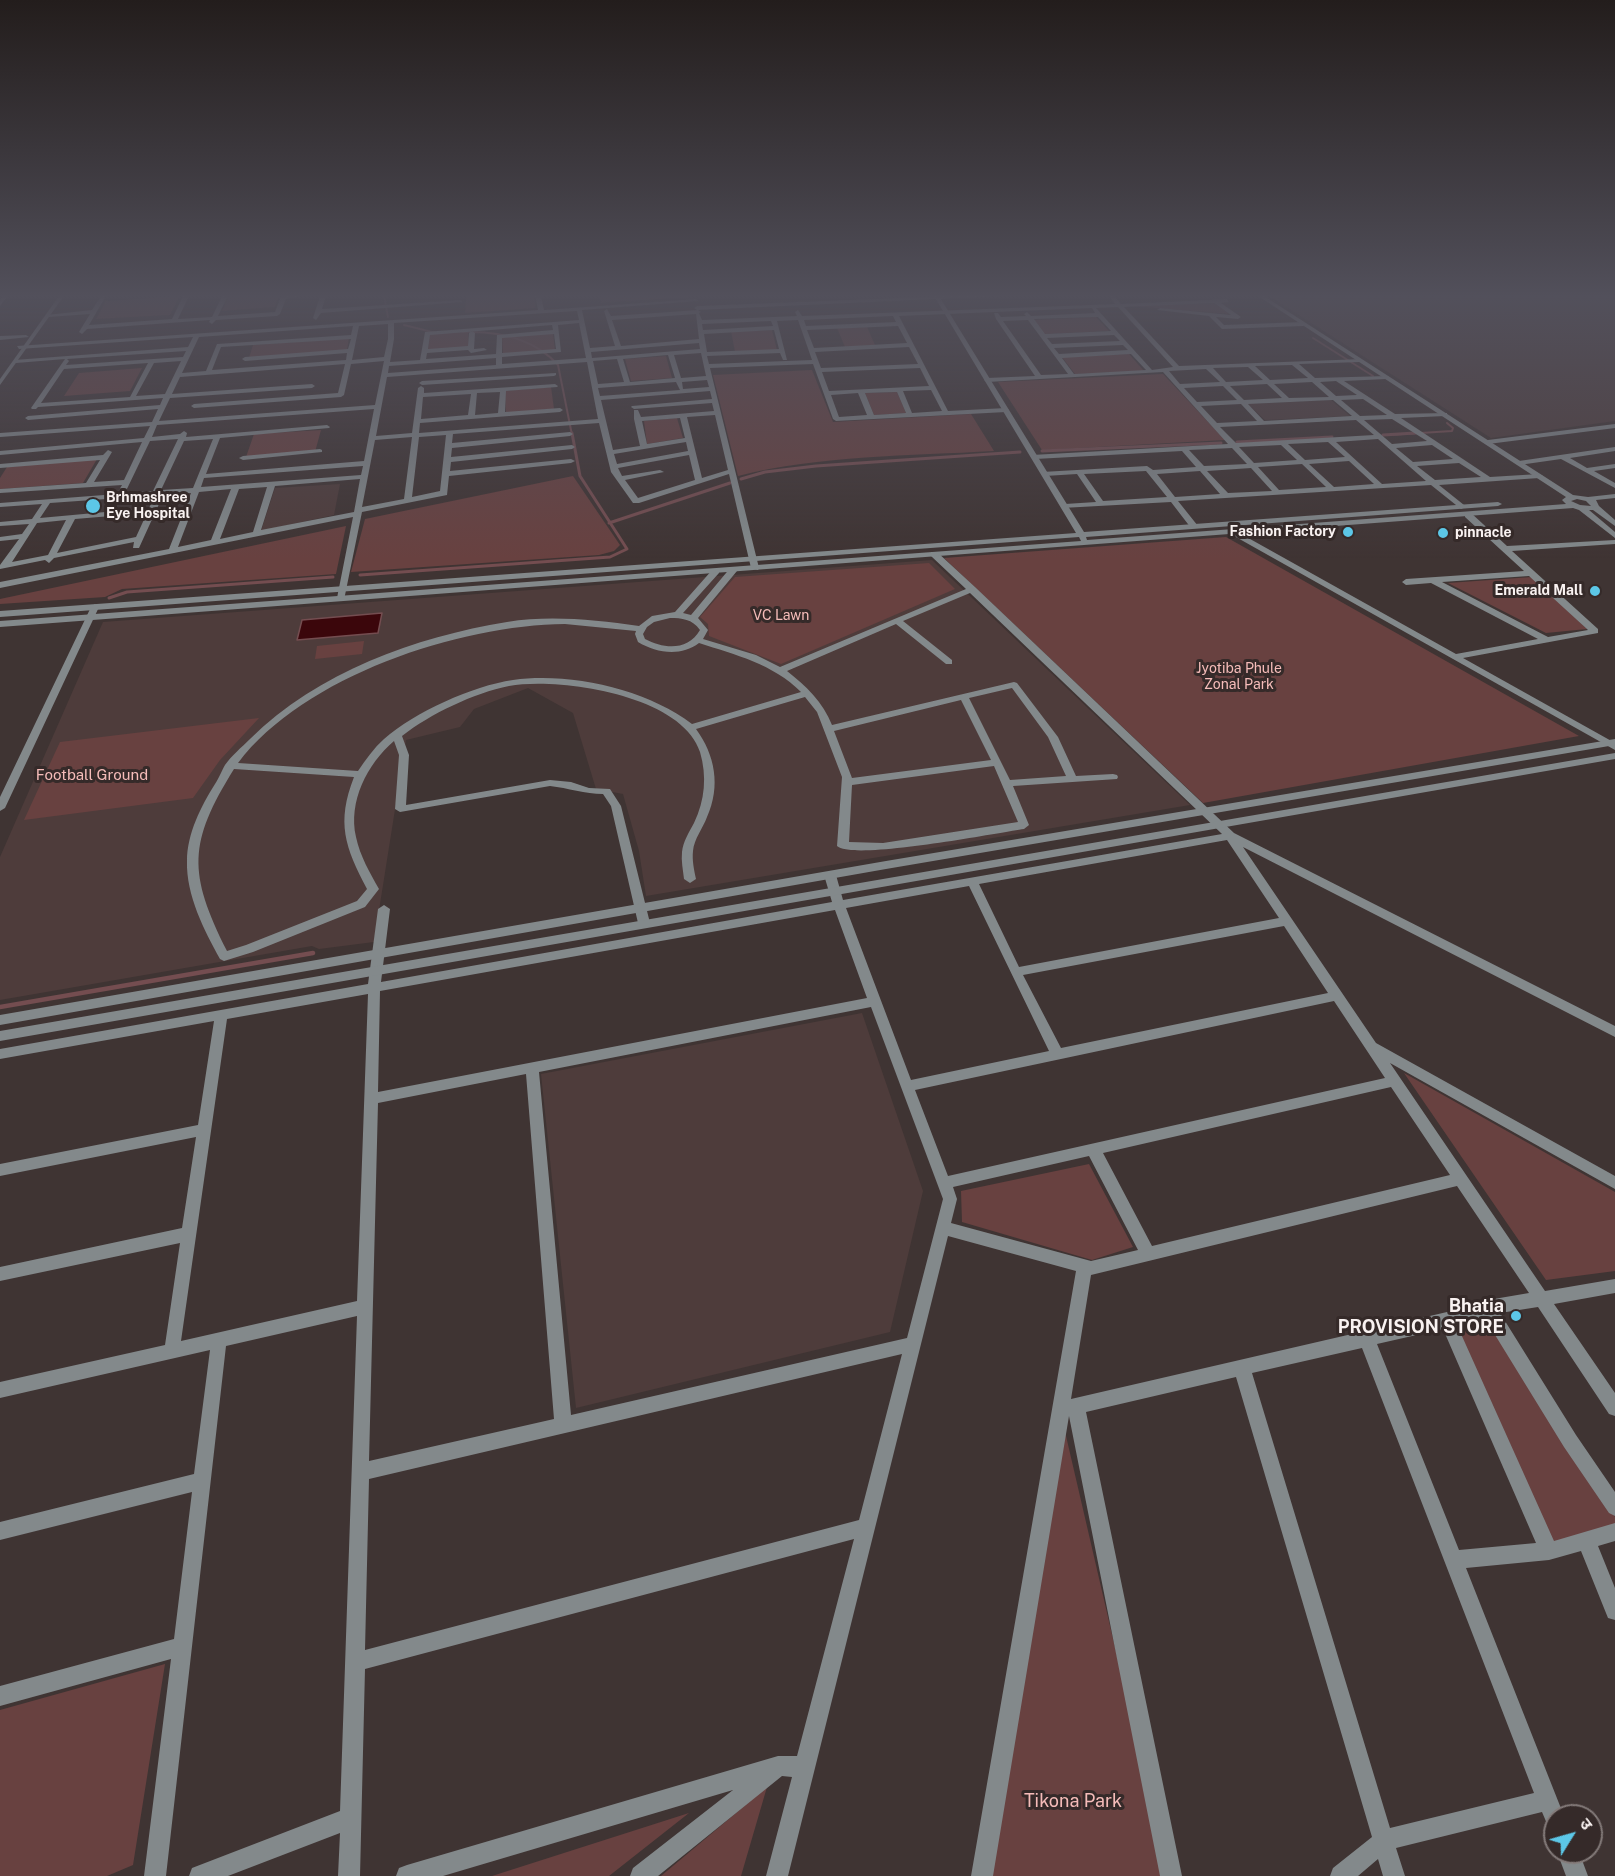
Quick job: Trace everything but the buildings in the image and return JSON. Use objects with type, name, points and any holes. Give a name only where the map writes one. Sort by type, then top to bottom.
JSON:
[{"type":"street","points":[[17,434],[50,384]]},
{"type":"street","points":[[132,398],[140,384]]},
{"type":"street","points":[[120,496],[173,384]]},
{"type":"street","points":[[194,406],[341,395],[344,384]]},
{"type":"street","points":[[341,598],[382,384]]},
{"type":"street","points":[[408,500],[422,384]]},
{"type":"street","points":[[634,384],[595,386],[614,467],[636,501],[731,471]]},
{"type":"street","points":[[679,384],[682,392]]},
{"type":"street","points":[[711,384],[755,568]]},
{"type":"street","points":[[824,384],[836,419],[1006,410]]},
{"type":"street","points":[[931,384],[946,413]]},
{"type":"street","points":[[989,384],[1087,543]]},
{"type":"street","points":[[1177,384],[1278,493]]},
{"type":"street","points":[[1225,384],[1263,423]]},
{"type":"street","points":[[1179,386],[1235,384]]},
{"type":"street","points":[[1270,384],[1287,400]]},
{"type":"street","points":[[1318,384],[1461,507]]},
{"type":"street","points":[[1344,384],[1488,479]]},
{"type":"street","points":[[1396,384],[1539,476],[1615,537]]},
{"type":"street","points":[[36,405],[312,386],[305,413]]},
{"type":"street","points":[[420,395],[555,386],[557,394]]},
{"type":"street","points":[[827,393],[933,388]]},
{"type":"street","points":[[597,398],[712,389]]},
{"type":"street","points":[[501,415],[503,390]]},
{"type":"street","points":[[899,390],[910,415]]},
{"type":"street","points":[[471,417],[474,392]]},
{"type":"street","points":[[861,392],[871,417]]},
{"type":"street","points":[[131,559],[200,393]]},
{"type":"street","points":[[632,396],[644,447]]},
{"type":"street","points":[[1196,404],[1365,397]]},
{"type":"street","points":[[634,407],[715,401]]},
{"type":"street","points":[[418,421],[501,415],[559,406],[563,423]]},
{"type":"street","points":[[27,418],[162,407]]},
{"type":"street","points":[[0,435],[378,407]]},
{"type":"street","points":[[316,467],[331,411]]},
{"type":"street","points":[[637,419],[717,413]]},
{"type":"street","points":[[1215,425],[1445,414]]},
{"type":"street","points":[[682,415],[699,481]]},
{"type":"street","points":[[373,438],[602,420]]},
{"type":"street","points":[[1309,421],[1317,428]]},
{"type":"street","points":[[1488,442],[1615,426]]},
{"type":"street","points":[[0,585],[214,543],[444,493],[450,432]]},
{"type":"street","points":[[448,446],[570,434]]},
{"type":"street","points":[[105,457],[0,464],[2,452],[182,437],[217,436],[247,446],[323,439]]},
{"type":"street","points":[[172,551],[217,436]]},
{"type":"street","points":[[1035,458],[1380,437]]},
{"type":"street","points":[[247,446],[323,439]]},
{"type":"street","points":[[610,453],[689,439]]},
{"type":"street","points":[[1330,441],[1380,486]]},
{"type":"street","points":[[90,484],[113,443]]},
{"type":"street","points":[[1390,446],[1432,443]]},
{"type":"street","points":[[1284,444],[1332,489]]},
{"type":"street","points":[[237,473],[247,446]]},
{"type":"street","points":[[447,460],[572,447]]},
{"type":"street","points":[[1185,450],[1226,496]]},
{"type":"street","points":[[1519,463],[1611,450],[1615,455]]},
{"type":"street","points":[[614,467],[692,452]]},
{"type":"street","points":[[1135,452],[1194,526]]},
{"type":"street","points":[[1563,457],[1615,486]]},
{"type":"street","points":[[658,458],[665,491]]},
{"type":"street","points":[[1045,474],[1202,469],[1351,459]]},
{"type":"street","points":[[445,474],[571,461]]},
{"type":"street","points":[[1411,464],[1460,461]]},
{"type":"street","points":[[202,476],[368,463]]},
{"type":"street","points":[[1586,470],[1615,465]]},
{"type":"street","points":[[620,479],[660,472]]},
{"type":"street","points":[[1079,472],[1101,504]]},
{"type":"street","points":[[1065,506],[1539,476]]},
{"type":"street","points":[[0,506],[364,477]]},
{"type":"street","points":[[0,491],[127,482]]},
{"type":"street","points":[[256,534],[272,484]]},
{"type":"street","points":[[214,543],[236,487]]},
{"type":"street","points":[[0,614],[754,557],[1615,496]]},
{"type":"street","points":[[1587,499],[1615,524]]},
{"type":"street","points":[[2,566],[47,502]]},
{"type":"street","points":[[0,624],[1615,504]]},
{"type":"street","points":[[0,524],[152,510]]},
{"type":"street","points":[[1454,657],[1595,631],[1468,515]]},
{"type":"street","points":[[45,576],[50,557],[72,517]]},
{"type":"street","points":[[1231,532],[1613,744]]},
{"type":"street","points":[[0,539],[24,536]]},
{"type":"street","points":[[2,566],[139,539]]},
{"type":"street","points":[[1505,549],[1615,542]]},
{"type":"street","points":[[946,543],[948,553]]},
{"type":"street","points":[[934,554],[1230,836],[1615,1408]]},
{"type":"street","points":[[693,618],[734,569]]},
{"type":"street","points":[[676,615],[716,571]]},
{"type":"street","points":[[1406,582],[1531,573]]},
{"type":"street","points":[[1432,580],[1547,640]]},
{"type":"street","points":[[780,670],[972,590]]},
{"type":"street","points":[[0,808],[95,607]]},
{"type":"street","points":[[676,615],[693,618],[701,624],[704,630],[698,640],[686,647],[658,649],[641,640],[640,629],[648,621],[658,617],[676,615]]},
{"type":"street","points":[[640,629],[555,621],[517,624],[466,632],[418,646],[346,675],[298,703],[258,735],[222,775],[198,827],[192,868],[201,908],[224,956],[249,950],[362,904],[373,889],[350,834],[350,801],[363,767],[396,734],[434,711],[480,692],[520,682],[552,682],[626,693],[669,710],[691,727],[702,744],[710,778],[706,808],[687,849],[690,879]]},
{"type":"street","points":[[897,621],[949,662]]},
{"type":"street","points":[[698,640],[753,657],[780,670],[807,693],[822,712],[847,777],[843,846],[883,847],[1024,825],[1007,783],[964,697]]},
{"type":"street","points":[[829,729],[1014,685],[1053,737],[1073,780]]},
{"type":"street","points":[[691,727],[807,693]]},
{"type":"street","points":[[396,734],[404,755],[400,809],[550,783],[571,785],[588,791],[606,791],[616,806],[644,923]]},
{"type":"street","points":[[0,1054],[374,988],[1204,811],[1613,744]]},
{"type":"street","points":[[0,1020],[644,923],[1615,756]]},
{"type":"street","points":[[846,782],[995,763]]},
{"type":"street","points":[[230,766],[360,774]]},
{"type":"street","points":[[1007,783],[1113,777]]},
{"type":"street","points":[[0,1036],[639,908],[834,890],[972,881],[1230,836],[1615,1032]]},
{"type":"street","points":[[972,881],[1057,1054]]},
{"type":"street","points":[[777,1876],[950,1198],[834,890]]},
{"type":"street","points":[[349,1876],[374,988],[384,909]]},
{"type":"street","points":[[1015,972],[1287,921]]},
{"type":"street","points":[[907,1086],[1336,996]]},
{"type":"street","points":[[371,1099],[875,1001]]},
{"type":"street","points":[[172,1349],[221,1015]]},
{"type":"street","points":[[1370,1045],[1615,1183]]},
{"type":"street","points":[[532,1068],[564,1424]]},
{"type":"street","points":[[944,1183],[1394,1081]]},
{"type":"street","points":[[0,1170],[203,1130]]},
{"type":"street","points":[[1093,1149],[1148,1254]]},
{"type":"street","points":[[942,1227],[1091,1268],[1460,1179]]},
{"type":"street","points":[[0,1274],[188,1234]]},
{"type":"street","points":[[982,1876],[1068,1409],[1085,1266]]},
{"type":"street","points":[[1068,1409],[1447,1320],[1488,1308],[1615,1286]]},
{"type":"street","points":[[0,1390],[172,1349],[365,1307]]},
{"type":"street","points":[[1488,1308],[1569,1440],[1615,1507]]},
{"type":"street","points":[[1447,1320],[1549,1551]]},
{"type":"street","points":[[155,1876],[219,1339]]},
{"type":"street","points":[[1367,1339],[1549,1804]]},
{"type":"street","points":[[360,1472],[912,1344]]},
{"type":"street","points":[[1242,1368],[1394,1876]]},
{"type":"street","points":[[1068,1409],[1171,1876]]},
{"type":"street","points":[[0,1531],[202,1481]]},
{"type":"street","points":[[355,1662],[866,1527]]},
{"type":"street","points":[[1454,1560],[1549,1551],[1615,1532]]},
{"type":"street","points":[[1586,1540],[1615,1611]]},
{"type":"street","points":[[0,1696],[182,1646]]},
{"type":"street","points":[[407,1876],[778,1767],[805,1767]]},
{"type":"street","points":[[641,1876],[778,1767]]},
{"type":"street","points":[[1341,1876],[1384,1840],[1543,1811]]},
{"type":"street","points":[[200,1876],[350,1818]]},
{"type":"shaded area","points":[[1406,384],[1615,384],[1615,421],[1491,438]]},
{"type":"shaded area","points":[[1331,400],[1350,416],[1265,420],[1248,404]]},
{"type":"shaded area","points":[[340,484],[334,515],[261,531],[275,488]]},
{"type":"shaded area","points":[[932,560],[1190,805],[646,896],[639,851],[623,794],[596,789],[573,713],[528,688],[474,709],[460,727],[406,740],[374,942],[319,949],[312,946],[0,1000],[0,857],[103,622]]},
{"type":"shaded area","points":[[382,613],[378,633],[297,640],[302,620]]},
{"type":"shaded area","points":[[862,1013],[923,1191],[890,1332],[576,1408],[541,1074]]},
{"type":"green space","points":[[72,384],[134,384],[130,391],[64,396]]},
{"type":"green space","points":[[715,384],[817,384],[833,422],[971,414],[994,451],[833,460],[738,476]]},
{"type":"green space","points":[[999,384],[1172,384],[1225,440],[1042,450]]},
{"type":"green space","points":[[551,387],[554,409],[506,413],[505,391]]},
{"type":"green space","points":[[897,392],[906,413],[874,415],[865,393]]},
{"type":"green space","points":[[677,418],[683,438],[647,444],[644,421]]},
{"type":"green space","points":[[321,430],[315,452],[246,457],[254,434]]},
{"type":"green space","points":[[97,459],[83,483],[0,489],[0,478],[7,467]]},
{"type":"green space","points":[[573,476],[620,545],[614,551],[599,555],[351,572],[365,519]]},
{"type":"green space","points":[[346,526],[336,574],[122,589],[105,597],[0,604],[0,599]]},
{"type":"green space","name":"Jyotiba Phule Zonal Park","points":[[1226,537],[1579,736],[1203,803],[944,558]]},
{"type":"green space","name":"VC Lawn","points":[[929,563],[955,589],[781,664],[709,636],[708,624],[700,617],[735,577]]},
{"type":"green space","points":[[1532,577],[1587,629],[1546,633],[1448,583]]},
{"type":"green space","points":[[364,641],[362,654],[315,659],[317,646]]},
{"type":"green space","name":"Football Ground","points":[[259,718],[220,760],[193,798],[24,820],[60,742]]},
{"type":"green space","points":[[1404,1073],[1615,1192],[1615,1271],[1546,1280]]},
{"type":"green space","points":[[1089,1164],[1133,1247],[1092,1260],[962,1222],[961,1191]]},
{"type":"green space","points":[[1487,1317],[1615,1517],[1615,1532],[1549,1551],[1447,1320]]},
{"type":"green space","name":"Tikona Park","points":[[1060,1410],[1168,1876],[986,1876]]},
{"type":"green space","points":[[165,1664],[133,1865],[107,1876],[0,1876],[0,1710]]},
{"type":"green space","points":[[767,1787],[741,1876],[661,1876]]},
{"type":"green space","points":[[689,1813],[609,1876],[492,1876]]},
{"type":"waterway","points":[[562,384],[572,435]]},
{"type":"waterway","points":[[1389,435],[1452,431],[1453,428],[1447,423]]},
{"type":"waterway","points":[[572,433],[580,476],[610,523]]},
{"type":"waterway","points":[[1383,435],[1415,433]]},
{"type":"waterway","points":[[1237,442],[1332,437]]},
{"type":"waterway","points":[[1042,451],[1221,443]]},
{"type":"waterway","points":[[741,479],[765,472],[816,466],[1020,452]]},
{"type":"waterway","points":[[610,523],[730,483]]},
{"type":"waterway","points":[[360,575],[610,557],[627,549],[610,523]]},
{"type":"waterway","points":[[109,598],[127,592],[333,577]]},
{"type":"waterway","points":[[0,1007],[313,953]]},
{"type":"place","name":"Brhmashree Eye Hospital","points":[[93,506]]},
{"type":"place","name":"Fashion Factory","points":[[1348,532]]},
{"type":"place","name":"pinnacle","points":[[1443,533]]},
{"type":"place","name":"Emerald Mall","points":[[1595,591]]},
{"type":"place","name":"Bhatia PROVISION STORE","points":[[1516,1316]]}]
